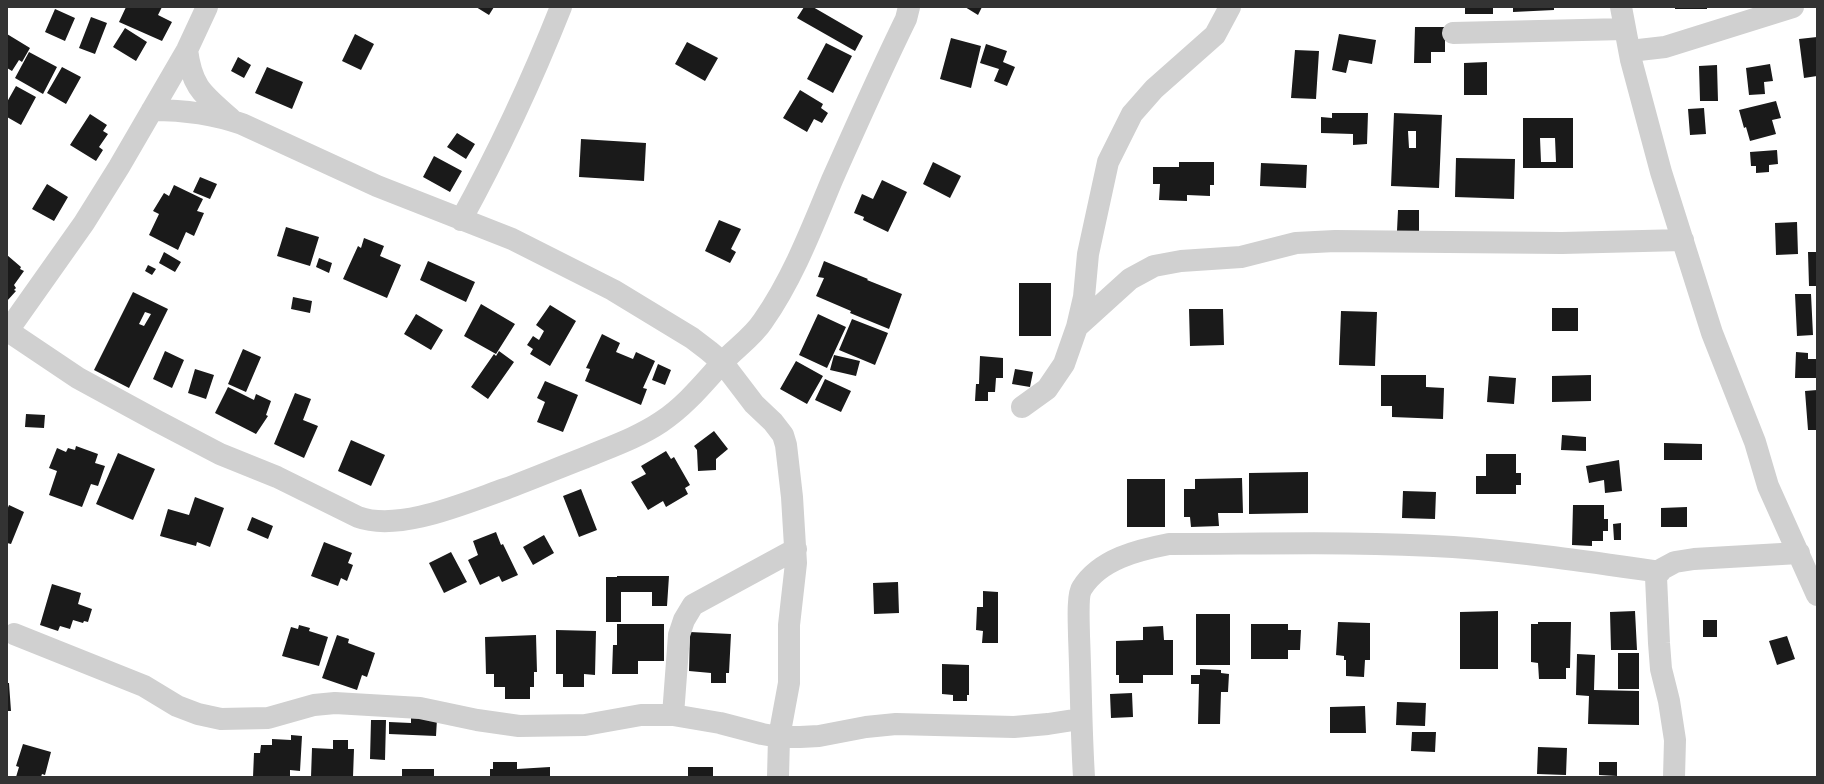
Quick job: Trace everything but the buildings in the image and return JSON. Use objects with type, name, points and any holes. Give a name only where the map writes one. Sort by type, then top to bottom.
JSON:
[{"type":"street","points":[[207,7],[187,50],[120,167],[84,223],[7,331],[103,392],[220,454],[277,477],[358,516],[369,520],[383,522],[422,516],[455,507],[547,474],[613,447],[648,430],[677,410],[762,322],[782,289],[804,248],[855,127],[906,19],[909,7]]},
{"type":"street","points":[[461,220],[489,168],[538,65],[561,7]]},
{"type":"street","points":[[1022,407],[1047,390],[1064,364],[1077,327],[1084,297],[1088,254],[1108,162],[1132,114],[1154,89],[1215,35],[1230,7]]},
{"type":"street","points":[[1621,7],[1630,51],[1661,172],[1712,333],[1755,442],[1762,471],[1817,595]]},
{"type":"street","points":[[1630,51],[1666,47],[1793,7]]},
{"type":"street","points":[[1453,32],[1625,28]]},
{"type":"street","points":[[187,50],[193,78],[201,92],[232,120]]},
{"type":"street","points":[[152,110],[187,111],[232,120],[377,186],[512,239],[613,290],[692,338],[722,362],[754,404],[774,422],[785,440],[792,497],[796,549],[795,583],[788,639],[789,683],[779,737],[778,777]]},
{"type":"street","points":[[1077,327],[1130,279],[1154,266],[1181,261],[1241,257],[1296,243],[1335,241],[1562,243],[1683,240]]},
{"type":"street","points":[[1084,777],[1080,718],[1080,589],[1100,568],[1139,550],[1169,544],[1426,546],[1545,555],[1660,572]]},
{"type":"street","points":[[673,715],[679,635],[684,620],[693,605],[796,549]]},
{"type":"street","points":[[1674,777],[1675,740],[1669,701],[1661,669],[1658,643],[1656,577],[1662,569],[1675,562],[1694,559],[1798,553]]},
{"type":"street","points":[[14,634],[144,686],[177,706],[198,714],[221,719],[268,718],[314,705],[335,703],[420,708],[477,720],[519,726],[585,725],[641,715],[673,715],[713,721],[779,737],[819,736],[866,726],[896,724],[971,724],[1014,726],[1048,724],[1080,718]]}]
